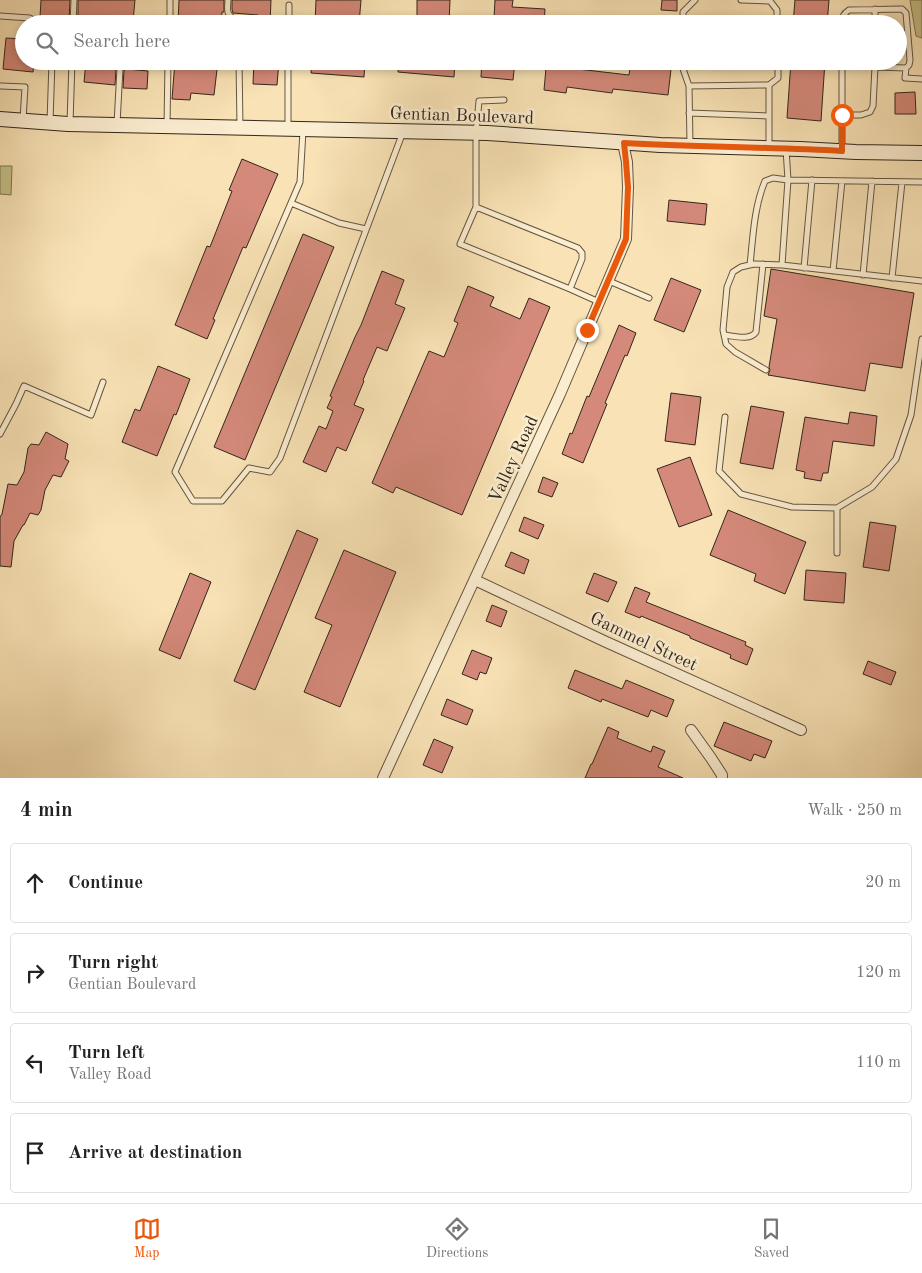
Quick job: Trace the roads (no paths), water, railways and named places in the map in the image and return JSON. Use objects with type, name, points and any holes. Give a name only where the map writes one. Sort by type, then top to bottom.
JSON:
[{"type":"main road","name":"Gentian Boulevard","points":[[0,119],[70,124],[476,133],[690,146],[922,153]]},
{"type":"street","name":"Valley Road","points":[[383,778],[560,394],[626,239],[628,187],[624,143]]},
{"type":"street","name":"Gammel Street","points":[[475,580],[801,730]]},
{"type":"street","points":[[691,730],[722,775],[722,778]]},
{"type":"lane","points":[[73,15],[74,0]]},
{"type":"lane","points":[[170,0],[170,15]]},
{"type":"lane","points":[[228,0],[228,11],[230,15]]},
{"type":"lane","points":[[684,15],[684,12],[695,0]]},
{"type":"lane","points":[[741,0],[770,1],[777,10],[777,15]]},
{"type":"lane","points":[[288,15],[289,5]]},
{"type":"lane","points":[[843,15],[849,10],[875,9],[902,9],[906,15]]},
{"type":"lane","points":[[875,9],[875,15]]},
{"type":"lane","points":[[0,16],[15,17]]},
{"type":"lane","points":[[907,25],[910,60],[907,67]]},
{"type":"lane","points":[[50,123],[52,70]]},
{"type":"lane","points":[[70,124],[72,70]]},
{"type":"lane","points":[[117,125],[120,70]]},
{"type":"lane","points":[[167,126],[168,70]]},
{"type":"lane","points":[[239,70],[240,127]]},
{"type":"lane","points":[[288,70],[288,128]]},
{"type":"lane","points":[[683,70],[689,86],[690,146]]},
{"type":"lane","points":[[689,86],[769,85],[778,78],[778,70]]},
{"type":"lane","points":[[842,70],[842,151]]},
{"type":"lane","points":[[842,115],[861,115],[870,112],[873,106],[875,70]]},
{"type":"lane","points":[[906,70],[906,78],[922,79]]},
{"type":"lane","points":[[769,85],[769,148]]},
{"type":"lane","points":[[1,86],[25,87],[23,121]]},
{"type":"lane","points":[[504,100],[479,101],[476,133],[476,207],[460,244],[599,302]]},
{"type":"lane","points":[[689,113],[769,116]]},
{"type":"lane","points":[[303,128],[300,182],[175,472],[193,502],[222,501],[249,468],[270,472],[280,458],[403,131]]},
{"type":"lane","points":[[782,265],[788,180],[786,148]]},
{"type":"lane","points":[[750,265],[756,209],[765,181],[773,178],[788,180],[922,182]]},
{"type":"lane","points":[[804,268],[812,180]]},
{"type":"lane","points":[[834,271],[842,181]]},
{"type":"lane","points":[[863,274],[872,181]]},
{"type":"lane","points":[[892,278],[902,182]]},
{"type":"lane","points":[[291,203],[339,223],[366,229]]},
{"type":"lane","points":[[476,207],[578,248],[582,253],[582,259],[570,289]]},
{"type":"lane","points":[[724,335],[750,337],[756,332],[763,264]]},
{"type":"lane","points":[[766,370],[735,352],[726,344],[723,330],[727,287],[733,272],[741,267],[763,264],[782,265],[922,281]]},
{"type":"lane","points":[[608,281],[649,298]]},
{"type":"lane","points":[[725,416],[719,471],[741,494],[792,507],[837,508],[872,487],[896,459],[911,415],[922,339]]},
{"type":"lane","points":[[0,434],[24,386],[91,415],[104,382]]},
{"type":"lane","points":[[837,508],[837,553]]}]
